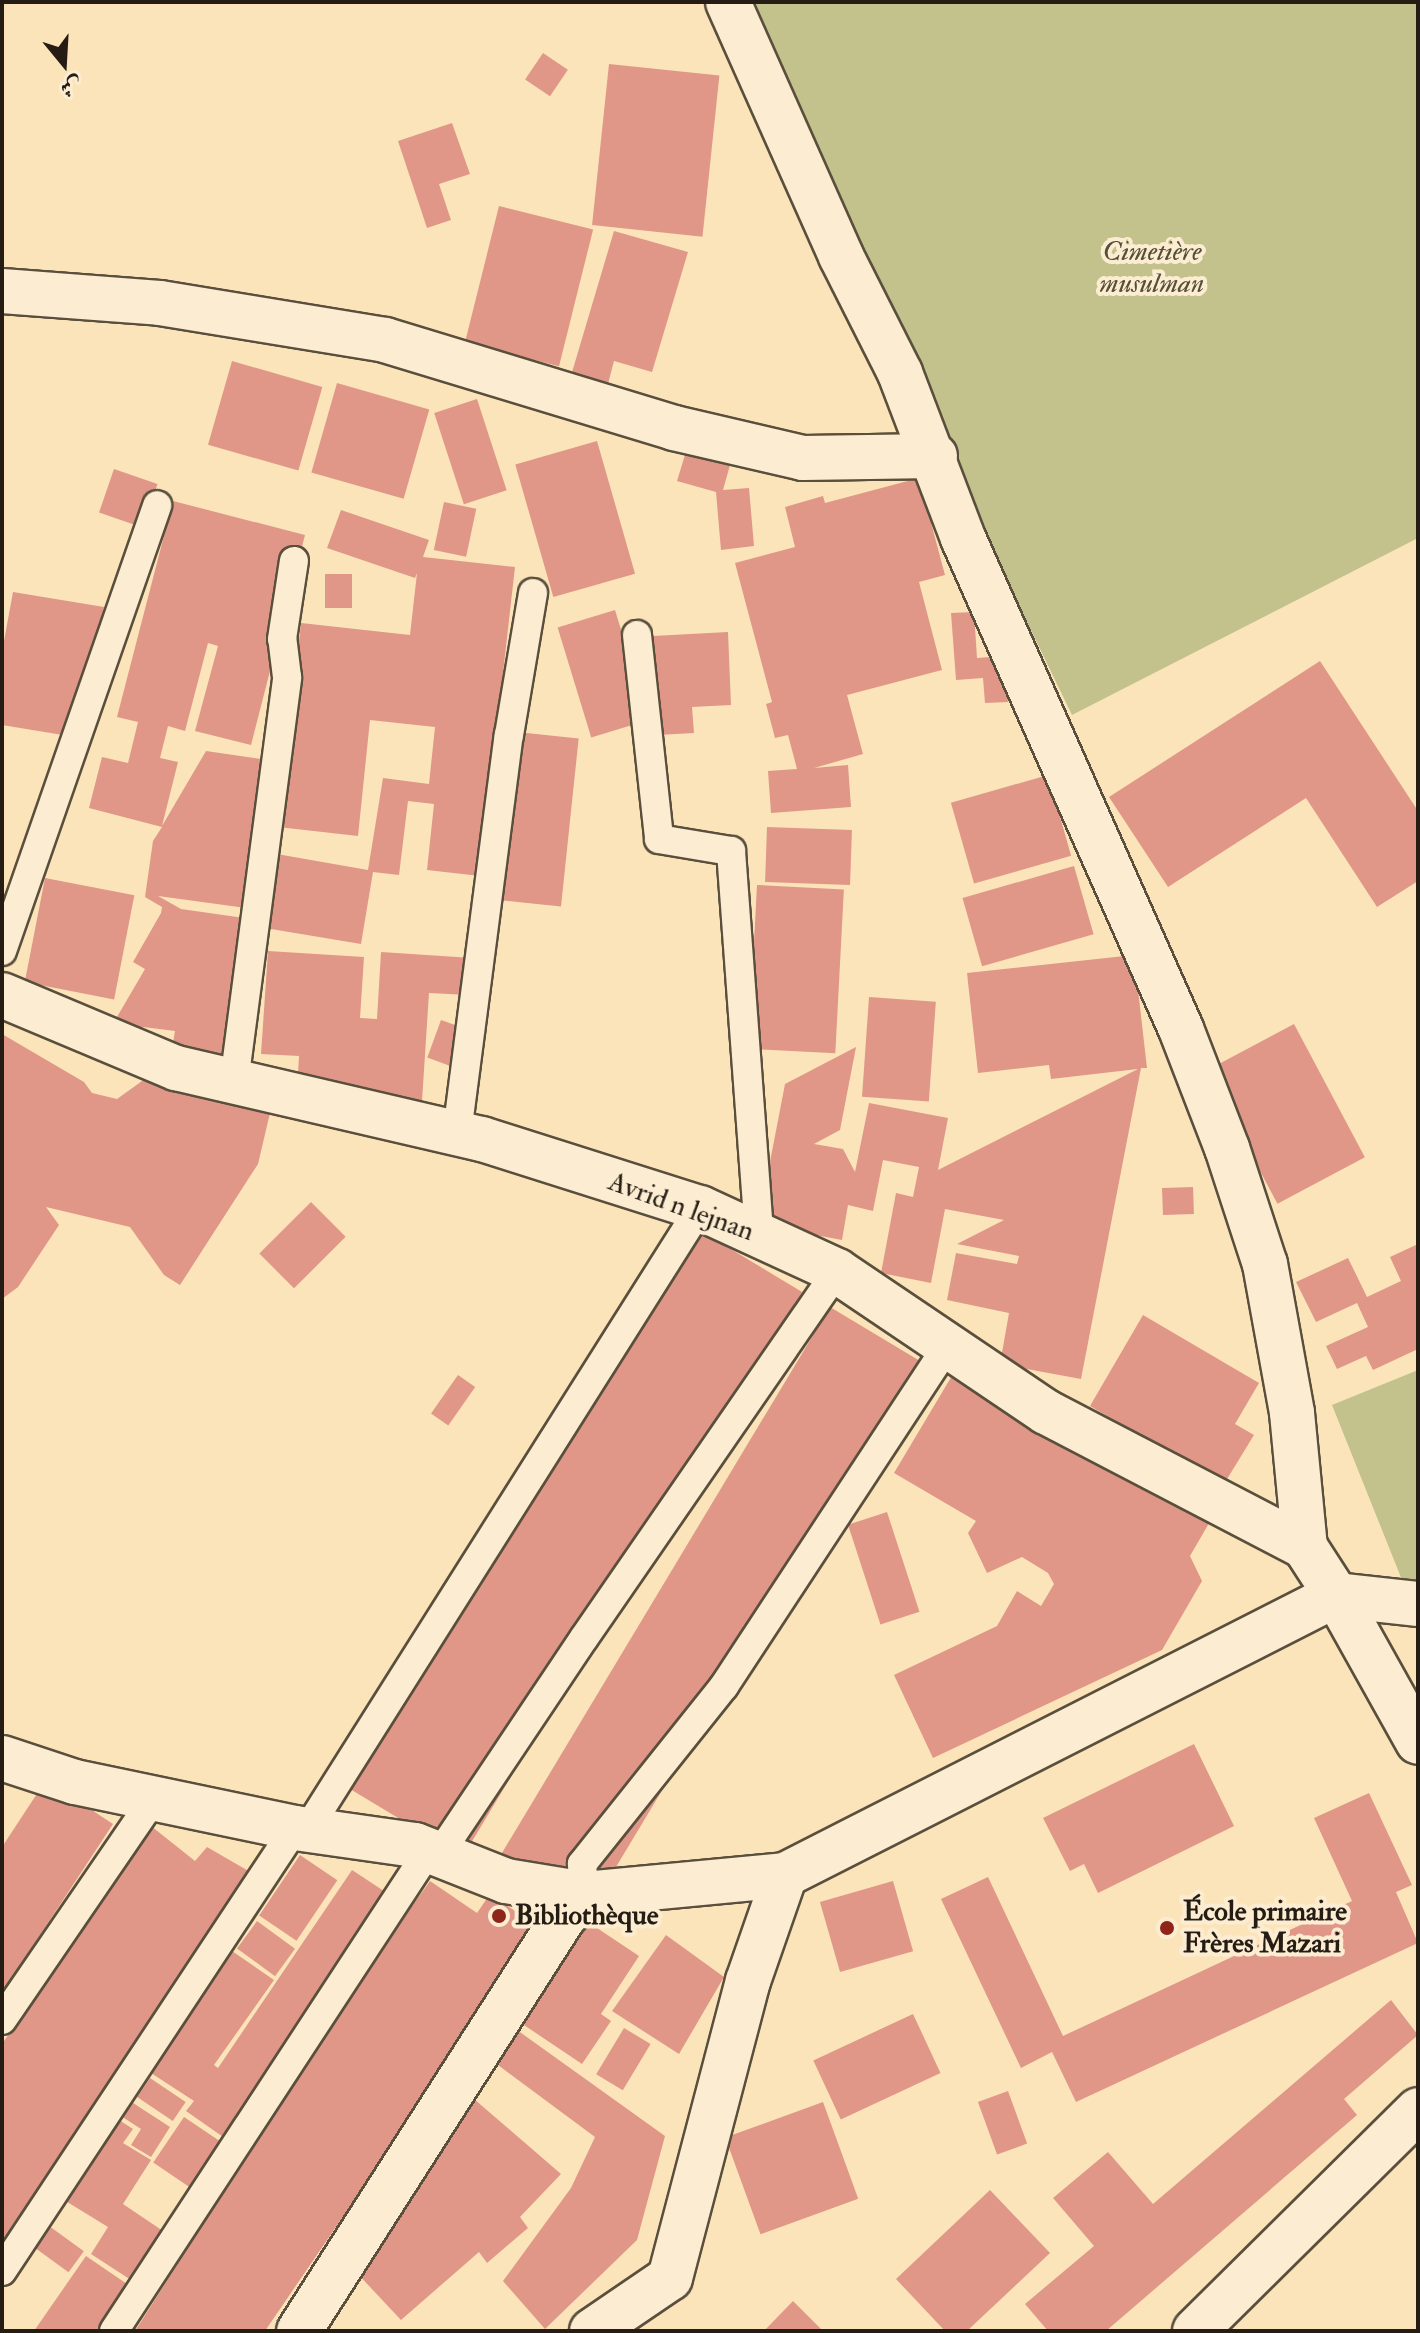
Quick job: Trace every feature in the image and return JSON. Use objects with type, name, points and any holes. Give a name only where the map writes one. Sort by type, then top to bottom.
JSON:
[{"type":"street","points":[[728,2],[935,456],[963,538],[1181,1029],[1227,1148],[1265,1264],[1292,1413],[1305,1547],[1336,1595],[1418,1742]]},
{"type":"street","points":[[2,291],[160,303],[385,340],[674,428],[803,458],[935,456]]},
{"type":"street","name":"Avrid n lejnan","points":[[2,995],[176,1068],[457,1133],[700,1208],[837,1271],[1046,1412],[1305,1547]]},
{"type":"street","points":[[2,1758],[154,1798],[436,1854],[506,1881],[585,1894],[785,1875],[1336,1595],[1418,1604]]},
{"type":"street","points":[[592,2331],[670,2278],[748,1981],[785,1875]]},
{"type":"street","points":[[299,2331],[563,1918],[585,1894]]},
{"type":"street","points":[[1195,2331],[1418,2110]]},
{"type":"lane","points":[[2,951],[157,505]]},
{"type":"lane","points":[[234,1082],[287,677],[282,639],[294,561]]},
{"type":"lane","points":[[457,1133],[509,735],[533,593]]},
{"type":"lane","points":[[637,635],[659,839],[731,851],[759,1235]]},
{"type":"lane","points":[[2,2271],[301,1829],[700,1208]]},
{"type":"lane","points":[[114,2331],[436,1854],[448,1841],[837,1271]]},
{"type":"lane","points":[[585,1894],[582,1864],[724,1686],[947,1346]]},
{"type":"lane","points":[[2,2020],[154,1798]]},
{"type":"green space","name":"Cimetière musulman","points":[[727,2],[1418,2],[1418,538],[1072,715]]},
{"type":"green space","points":[[1418,1370],[1418,1585],[1406,1590],[1332,1405]]},
{"type":"building","points":[[543,53],[568,70],[550,96],[525,80]]},
{"type":"building","points":[[609,64],[719,76],[702,237],[592,225]]},
{"type":"building","points":[[452,123],[470,174],[439,184],[451,220],[427,228],[398,141]]},
{"type":"building","points":[[499,206],[593,229],[559,366],[465,343]]},
{"type":"building","points":[[614,231],[688,252],[652,372],[614,361],[604,399],[567,389]]},
{"type":"building","points":[[232,361],[322,387],[298,471],[208,445]]},
{"type":"building","points":[[337,383],[429,409],[404,499],[311,472]]},
{"type":"building","points":[[477,399],[507,490],[464,504],[434,413]]},
{"type":"building","points":[[597,441],[635,574],[553,597],[515,464]]},
{"type":"building","points":[[688,445],[732,458],[723,490],[749,488],[754,546],[721,550],[716,492],[677,481]]},
{"type":"building","points":[[114,469],[157,484],[143,527],[99,512]]},
{"type":"building","points":[[919,478],[945,575],[919,582],[942,670],[847,695],[863,754],[814,768],[848,765],[851,807],[771,813],[768,771],[797,769],[788,735],[775,738],[766,704],[772,702],[735,563],[795,547],[785,507],[823,496],[825,503]]},
{"type":"building","points":[[173,501],[305,535],[251,745],[195,731],[218,646],[208,643],[185,731],[168,726],[160,758],[178,762],[162,826],[206,751],[268,760],[246,908],[158,896],[181,909],[244,918],[222,1069],[170,1061],[175,1031],[143,1027],[133,1043],[110,1029],[145,969],[133,962],[161,913],[162,907],[145,897],[153,841],[162,827],[89,808],[102,757],[128,763],[138,722],[117,717]]},
{"type":"building","points":[[444,502],[476,509],[466,557],[434,550]]},
{"type":"building","points":[[341,510],[429,540],[423,557],[515,567],[480,876],[427,870],[434,804],[408,801],[399,875],[373,872],[361,944],[259,927],[271,853],[368,870],[383,778],[429,784],[435,727],[370,720],[358,836],[278,827],[301,623],[410,635],[417,573],[415,578],[327,548]]},
{"type":"building","points":[[325,574],[352,574],[352,608],[325,608]]},
{"type":"building","points":[[13,592],[104,607],[81,738],[2,725],[2,652]]},
{"type":"building","points":[[615,610],[649,720],[591,738],[558,628]]},
{"type":"building","points":[[974,612],[977,658],[1005,656],[1008,702],[985,703],[983,678],[956,680],[951,613]]},
{"type":"building","points":[[728,632],[731,705],[692,707],[694,733],[658,735],[653,636]]},
{"type":"building","points":[[1320,661],[1418,811],[1418,881],[1377,907],[1306,798],[1168,887],[1109,797]]},
{"type":"building","points":[[517,732],[579,738],[561,907],[499,900]]},
{"type":"building","points":[[1048,775],[1071,856],[974,884],[951,803]]},
{"type":"building","points":[[767,827],[852,830],[850,885],[765,882]]},
{"type":"building","points":[[1074,866],[1094,934],[982,966],[962,898]]},
{"type":"building","points":[[45,878],[134,895],[114,999],[25,982]]},
{"type":"building","points":[[757,885],[844,890],[835,1053],[748,1049]]},
{"type":"building","points":[[268,951],[364,957],[360,1018],[377,1019],[381,952],[472,958],[469,995],[429,993],[422,1101],[297,1093],[299,1056],[261,1054]]},
{"type":"building","points":[[1134,955],[1147,1068],[1141,1068],[1081,1379],[1000,1364],[1009,1313],[947,1300],[956,1253],[1017,1264],[1019,1256],[957,1244],[1004,1220],[945,1209],[931,1283],[881,1273],[896,1193],[913,1197],[919,1167],[883,1160],[873,1211],[848,1205],[842,1240],[758,1224],[785,1084],[856,1047],[840,1130],[814,1144],[843,1149],[855,1172],[869,1103],[948,1118],[938,1170],[1138,1069],[1051,1079],[1049,1065],[978,1073],[967,973]]},
{"type":"building","points":[[869,997],[936,1002],[929,1101],[862,1097]]},
{"type":"building","points":[[441,1020],[463,1028],[449,1065],[427,1058]]},
{"type":"building","points":[[1294,1024],[1365,1157],[1277,1204],[1207,1070]]},
{"type":"building","points":[[2,1034],[84,1082],[92,1093],[117,1099],[156,1071],[257,1095],[270,1113],[258,1164],[180,1285],[164,1275],[130,1227],[46,1207],[59,1225],[18,1287],[2,1299]]},
{"type":"building","points":[[1193,1187],[1194,1214],[1163,1215],[1162,1188]]},
{"type":"building","points":[[311,1202],[346,1237],[294,1288],[259,1254]]},
{"type":"building","points":[[689,1224],[802,1292],[463,1857],[350,1789]]},
{"type":"building","points":[[1418,1244],[1418,1349],[1373,1370],[1366,1356],[1337,1369],[1326,1346],[1368,1327],[1357,1303],[1316,1322],[1296,1282],[1348,1258],[1367,1297],[1401,1281],[1390,1257]]},
{"type":"building","points":[[830,1307],[920,1361],[584,1921],[494,1867]]},
{"type":"building","points":[[1143,1315],[1259,1383],[1235,1424],[1254,1435],[1224,1484],[1090,1406]]},
{"type":"building","points":[[956,1369],[1212,1518],[1190,1556],[1202,1581],[1162,1650],[933,1758],[894,1675],[997,1626],[1017,1591],[1041,1606],[1054,1584],[1048,1573],[1022,1557],[987,1573],[968,1533],[976,1521],[894,1473]]},
{"type":"building","points":[[458,1375],[475,1387],[448,1426],[431,1414]]},
{"type":"building","points":[[887,1512],[919,1612],[880,1625],[848,1525]]},
{"type":"building","points":[[1194,1744],[1234,1826],[1098,1893],[1084,1864],[1070,1871],[1043,1818]]},
{"type":"building","points":[[46,1780],[113,1824],[2,1993],[2,1847]]},
{"type":"building","points":[[1369,1793],[1412,1885],[1396,1892],[1418,1943],[1076,2102],[1052,2052],[1021,2068],[941,1899],[988,1877],[1063,2036],[1352,1901],[1314,1818]]},
{"type":"building","points":[[151,1826],[195,1861],[207,1847],[252,1873],[2,2245],[2,2044]]},
{"type":"building","points":[[300,1855],[337,1880],[296,1941],[259,1916]]},
{"type":"building","points":[[352,1870],[393,1897],[226,2139],[186,2111],[194,2101],[151,2073],[232,1951],[274,1980],[214,2065],[218,2068]]},
{"type":"building","points":[[430,1881],[477,1913],[490,1894],[540,1928],[265,2331],[135,2331],[357,1983]]},
{"type":"building","points":[[893,1881],[913,1951],[840,1972],[820,1902]]},
{"type":"building","points":[[585,1920],[639,1956],[601,2014],[611,2021],[582,2064],[518,2021]]},
{"type":"building","points":[[257,1921],[295,1949],[275,1976],[237,1949]]},
{"type":"building","points":[[666,1935],[724,1977],[679,2054],[612,2011]]},
{"type":"building","points":[[1391,2000],[1418,2035],[1344,2099],[1357,2115],[1106,2331],[1048,2331],[1025,2304],[1094,2246],[1053,2198],[1108,2152],[1153,2204]]},
{"type":"building","points":[[913,2014],[940,2073],[841,2119],[813,2060]]},
{"type":"building","points":[[624,2028],[651,2044],[623,2090],[596,2074]]},
{"type":"building","points":[[517,2030],[665,2136],[637,2240],[545,2329],[503,2281],[571,2188],[595,2137],[494,2062]]},
{"type":"building","points":[[150,2078],[186,2102],[173,2121],[137,2097]]},
{"type":"building","points":[[1008,2091],[1027,2144],[997,2155],[978,2102]]},
{"type":"building","points":[[474,2099],[561,2174],[520,2217],[528,2228],[487,2263],[479,2252],[401,2320],[355,2271]]},
{"type":"building","points":[[130,2101],[170,2127],[151,2157],[131,2145],[141,2129],[121,2116]]},
{"type":"building","points":[[823,2102],[858,2199],[761,2234],[725,2138]]},
{"type":"building","points":[[184,2117],[224,2144],[193,2189],[153,2163]]},
{"type":"building","points":[[116,2118],[133,2129],[123,2143],[151,2160],[123,2204],[163,2231],[131,2280],[91,2254],[108,2227],[64,2200]]},
{"type":"building","points":[[990,2190],[1050,2253],[967,2331],[945,2331],[896,2279]]},
{"type":"building","points":[[45,2223],[84,2251],[69,2272],[30,2244]]},
{"type":"building","points":[[86,2256],[127,2284],[99,2331],[34,2331]]},
{"type":"building","points":[[793,2301],[823,2331],[764,2331]]},
{"type":"place","name":"Bibliothèque","points":[[499,1916]]},
{"type":"place","name":"École primaire Frères Mazari","points":[[1167,1928]]}]
